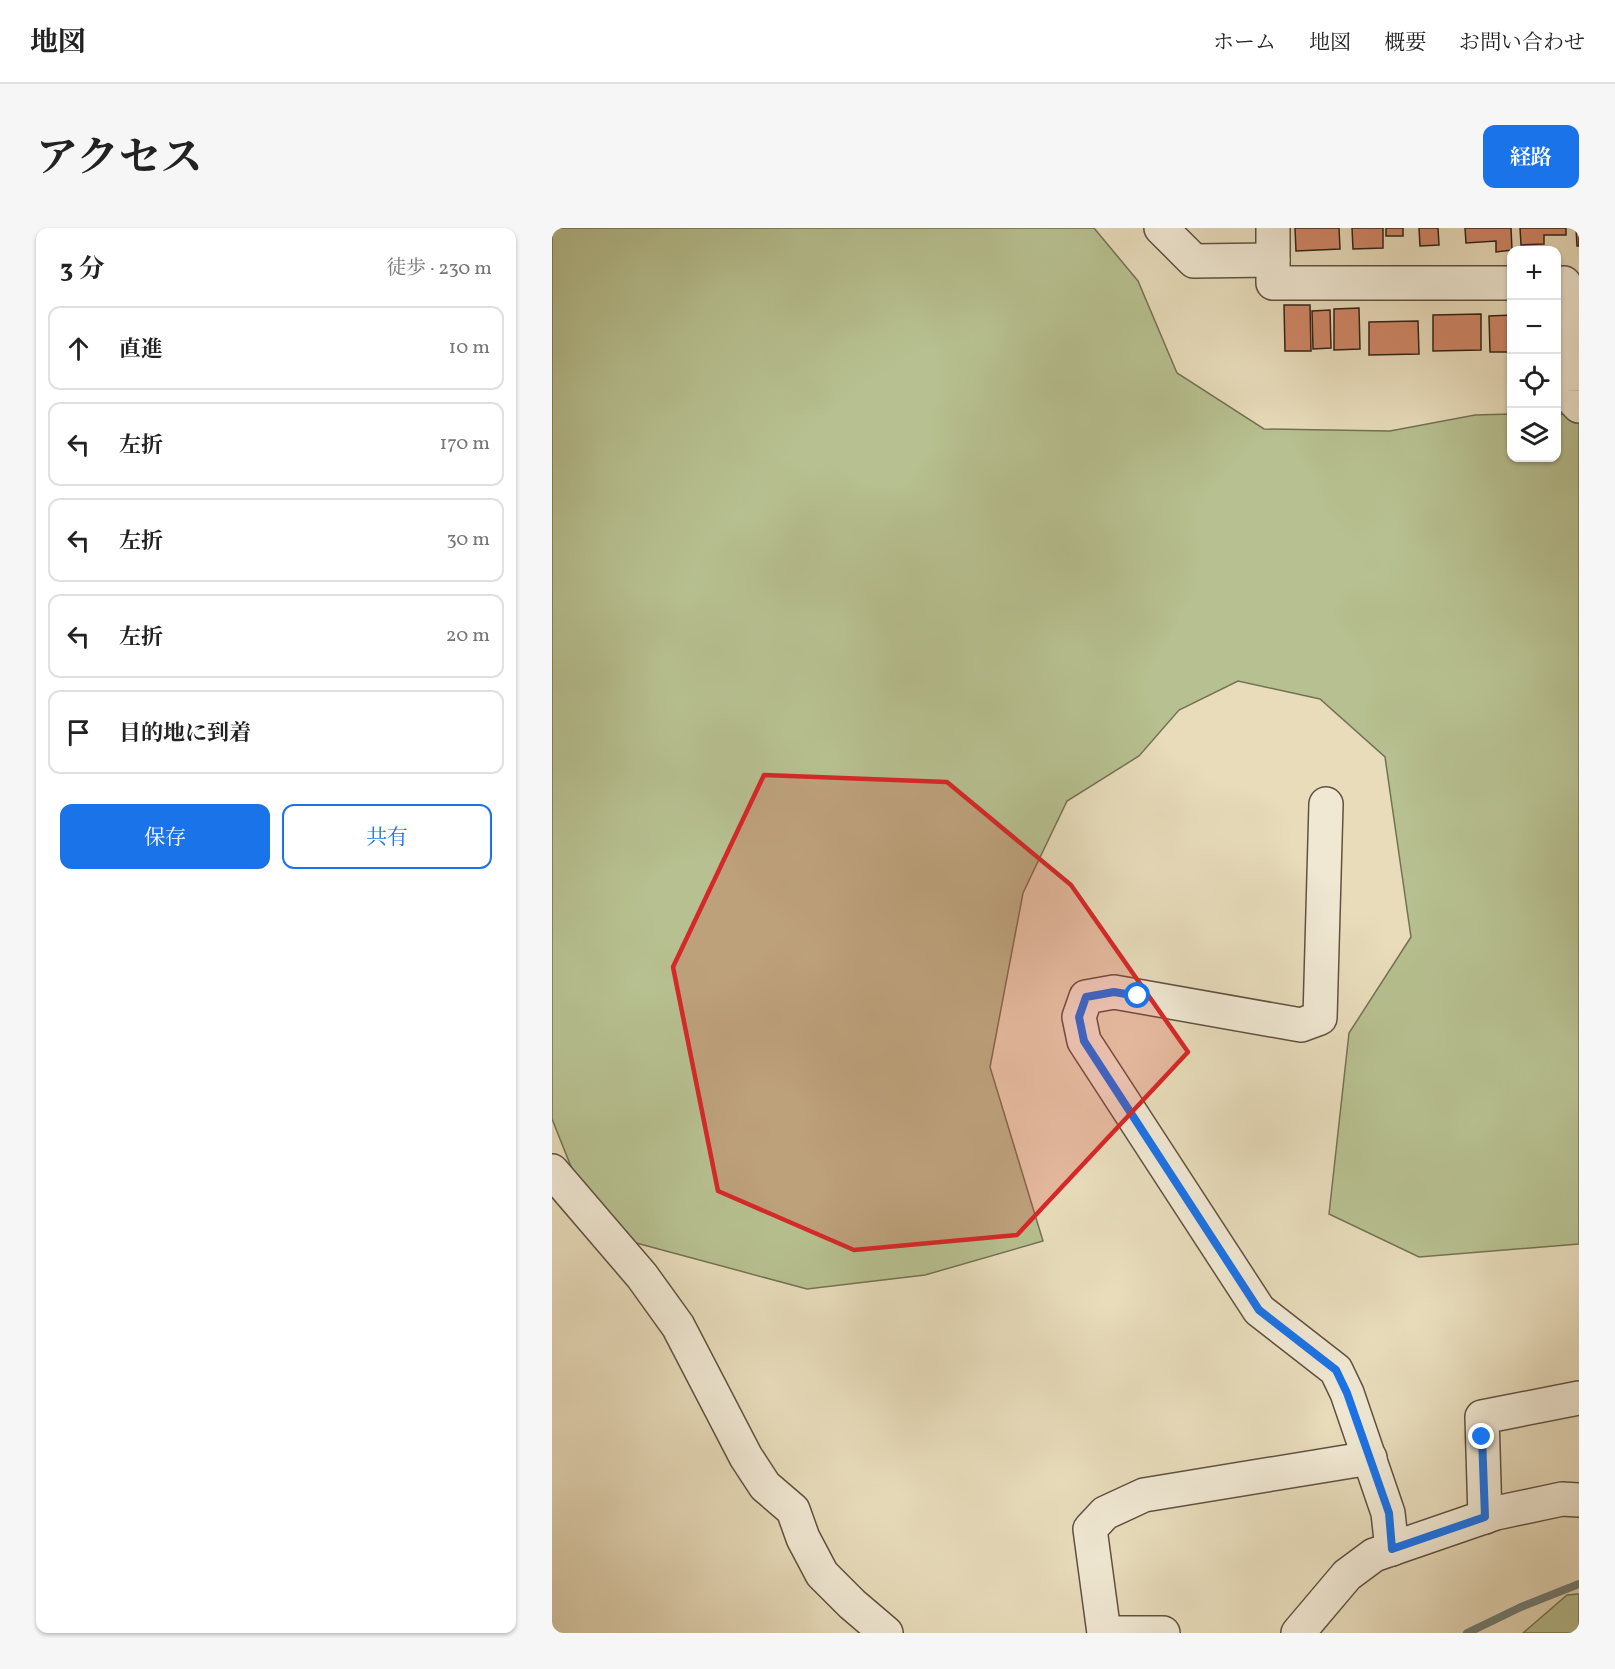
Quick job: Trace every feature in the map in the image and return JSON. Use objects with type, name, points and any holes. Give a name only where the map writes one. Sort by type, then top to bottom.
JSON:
[{"type":"street","points":[[1161,228],[1194,261],[1273,244],[1273,282],[1507,283]]},
{"type":"street","points":[[1567,283],[1565,392],[1579,406]]},
{"type":"street","points":[[1326,804],[1320,1018],[1301,1025],[1114,992],[1086,997],[1079,1017],[1084,1041],[1259,1310],[1336,1370],[1347,1393],[1389,1513],[1392,1549]]},
{"type":"street","points":[[552,1171],[642,1276],[678,1326],[746,1457],[765,1486],[793,1510],[803,1538],[822,1574],[886,1633]]},
{"type":"street","points":[[1485,1517],[1482,1417],[1579,1398]]},
{"type":"street","points":[[1104,1633],[1090,1529],[1105,1513],[1144,1495],[1370,1458]]},
{"type":"street","points":[[1298,1633],[1347,1575],[1374,1555],[1496,1513],[1562,1499],[1579,1500]]},
{"type":"street","points":[[1113,1633],[1163,1633]]},
{"type":"highlighted area","points":[[764,775],[947,782],[1071,885],[1188,1052],[1017,1235],[854,1250],[718,1191],[673,967]]},
{"type":"green space","points":[[552,228],[1094,228],[1138,281],[1177,373],[1264,429],[1390,431],[1475,415],[1507,414],[1507,462],[1561,462],[1561,414],[1579,415],[1579,1244],[1419,1257],[1329,1214],[1349,1033],[1411,937],[1385,757],[1320,699],[1238,681],[1179,710],[1139,756],[1067,801],[1023,893],[990,1067],[1043,1241],[925,1275],[807,1289],[629,1241],[576,1179],[552,1119]]},
{"type":"green space","points":[[1579,1594],[1579,1633],[1523,1633],[1567,1595]]},
{"type":"building","points":[[1295,228],[1339,228],[1340,249],[1296,251]]},
{"type":"building","points":[[1352,228],[1383,228],[1383,248],[1353,249]]},
{"type":"building","points":[[1386,228],[1403,228],[1403,236],[1386,236]]},
{"type":"building","points":[[1419,228],[1438,228],[1439,245],[1420,246]]},
{"type":"building","points":[[1465,228],[1511,228],[1512,246],[1507,246],[1507,251],[1496,252],[1496,241],[1466,243]]},
{"type":"building","points":[[1520,228],[1566,228],[1566,235],[1544,235],[1544,244],[1521,245]]},
{"type":"building","points":[[1576,228],[1579,228],[1579,246],[1577,246]]},
{"type":"building","points":[[1284,305],[1310,305],[1311,351],[1285,351]]},
{"type":"building","points":[[1359,308],[1360,349],[1334,350],[1334,309]]},
{"type":"building","points":[[1330,310],[1331,348],[1313,349],[1312,311]]},
{"type":"building","points":[[1481,314],[1481,350],[1433,351],[1433,315]]},
{"type":"building","points":[[1507,315],[1507,352],[1490,352],[1489,316]]},
{"type":"building","points":[[1418,321],[1419,354],[1369,355],[1369,322]]},
{"type":"waterway","points":[[1467,1633],[1521,1607],[1579,1584]]},
{"type":"route","points":[[1138,996],[1114,992],[1086,997],[1079,1017],[1084,1041],[1259,1310],[1336,1370],[1347,1393],[1389,1513],[1392,1549],[1485,1517],[1482,1437]]}]
